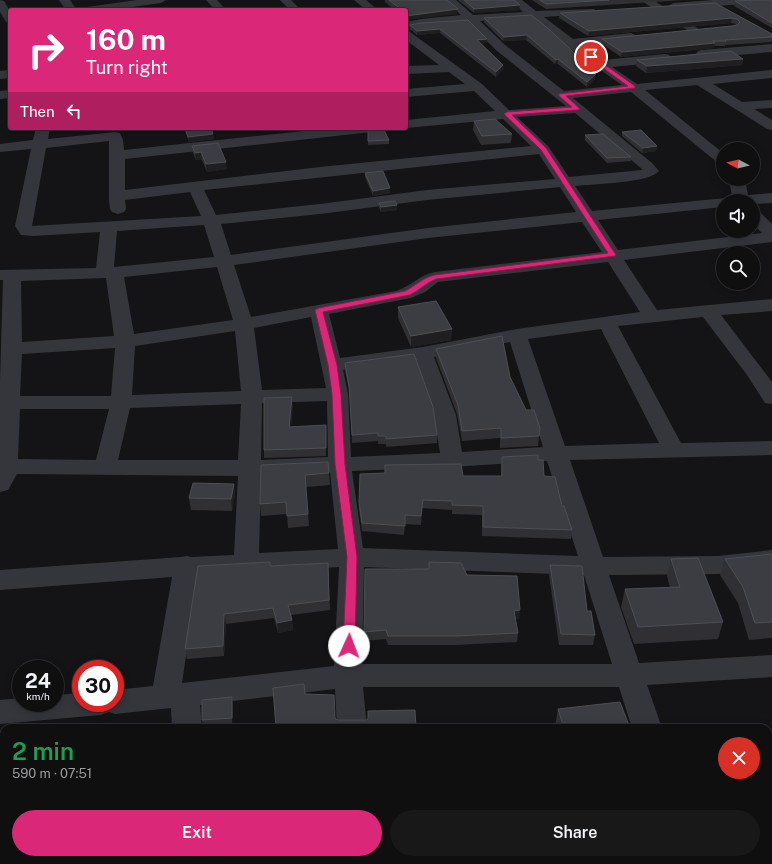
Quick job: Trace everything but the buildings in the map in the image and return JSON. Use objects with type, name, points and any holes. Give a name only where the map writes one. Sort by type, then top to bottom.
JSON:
[{"type":"street","points":[[64,0],[70,8]]},
{"type":"street","points":[[106,8],[144,4],[161,0]]},
{"type":"street","points":[[211,0],[218,8]]},
{"type":"street","points":[[285,0],[294,8]]},
{"type":"street","points":[[359,0],[370,8]]},
{"type":"street","points":[[43,130],[23,226],[24,229],[33,231],[211,220],[320,209],[426,195],[643,175],[651,171],[647,166],[561,95],[501,48],[472,19],[449,0]]},
{"type":"street","points":[[515,0],[570,43],[633,87],[716,154]]},
{"type":"street","points":[[408,25],[421,22],[600,11],[580,0]]},
{"type":"street","points":[[656,7],[714,1],[759,0]]},
{"type":"street","points":[[714,1],[735,13]]},
{"type":"street","points":[[0,3],[8,17]]},
{"type":"street","points":[[643,4],[656,7],[696,31]]},
{"type":"street","points":[[680,32],[710,30]]},
{"type":"street","points":[[408,35],[477,87],[543,149],[652,316]]},
{"type":"street","points":[[570,43],[641,36]]},
{"type":"street","points":[[601,64],[772,48]]},
{"type":"street","points":[[408,70],[452,68]]},
{"type":"street","points":[[561,95],[772,74]]},
{"type":"street","points":[[699,81],[772,126]]},
{"type":"street","points":[[408,94],[477,87]]},
{"type":"street","points":[[740,106],[772,104]]},
{"type":"street","points":[[408,124],[577,109]]},
{"type":"street","points":[[118,155],[353,130]]},
{"type":"street","points":[[0,148],[40,144],[114,132],[118,155],[115,227],[109,273],[125,341],[121,402],[105,468]]},
{"type":"street","points":[[116,196],[320,172],[543,149]]},
{"type":"street","points":[[195,187],[211,220],[244,324],[252,397],[246,562]]},
{"type":"street","points":[[760,199],[772,198]]},
{"type":"street","points":[[716,203],[428,233],[224,262],[109,273],[6,275],[6,323],[12,349],[9,403],[4,430],[3,475],[105,468],[250,468],[452,460],[557,453],[772,448]]},
{"type":"street","points":[[760,222],[772,236]]},
{"type":"street","points":[[12,349],[125,341],[244,324],[408,293],[419,287],[425,280],[435,277],[772,236]]},
{"type":"street","points":[[332,365],[424,354],[517,335],[607,322],[772,304]]},
{"type":"street","points":[[319,310],[337,394],[340,464],[352,557],[348,676],[352,724]]},
{"type":"street","points":[[707,310],[764,372],[772,398]]},
{"type":"street","points":[[607,322],[674,450]]},
{"type":"street","points":[[517,335],[557,453],[592,566],[646,724]]},
{"type":"street","points":[[424,354],[445,415],[452,460]]},
{"type":"street","points":[[9,403],[121,402],[337,394]]},
{"type":"street","points":[[0,580],[246,562],[352,557],[592,566],[718,565],[772,559]]},
{"type":"street","points":[[186,724],[176,696],[187,566]]},
{"type":"street","points":[[124,701],[348,676],[630,675],[772,666]]},
{"type":"street","points":[[0,712],[72,706]]},
{"type":"route","points":[[349,646],[352,557],[340,464],[337,394],[319,310],[408,293],[419,287],[425,280],[435,277],[612,255],[543,149],[507,114],[577,109],[561,95],[633,87],[591,57]]}]
